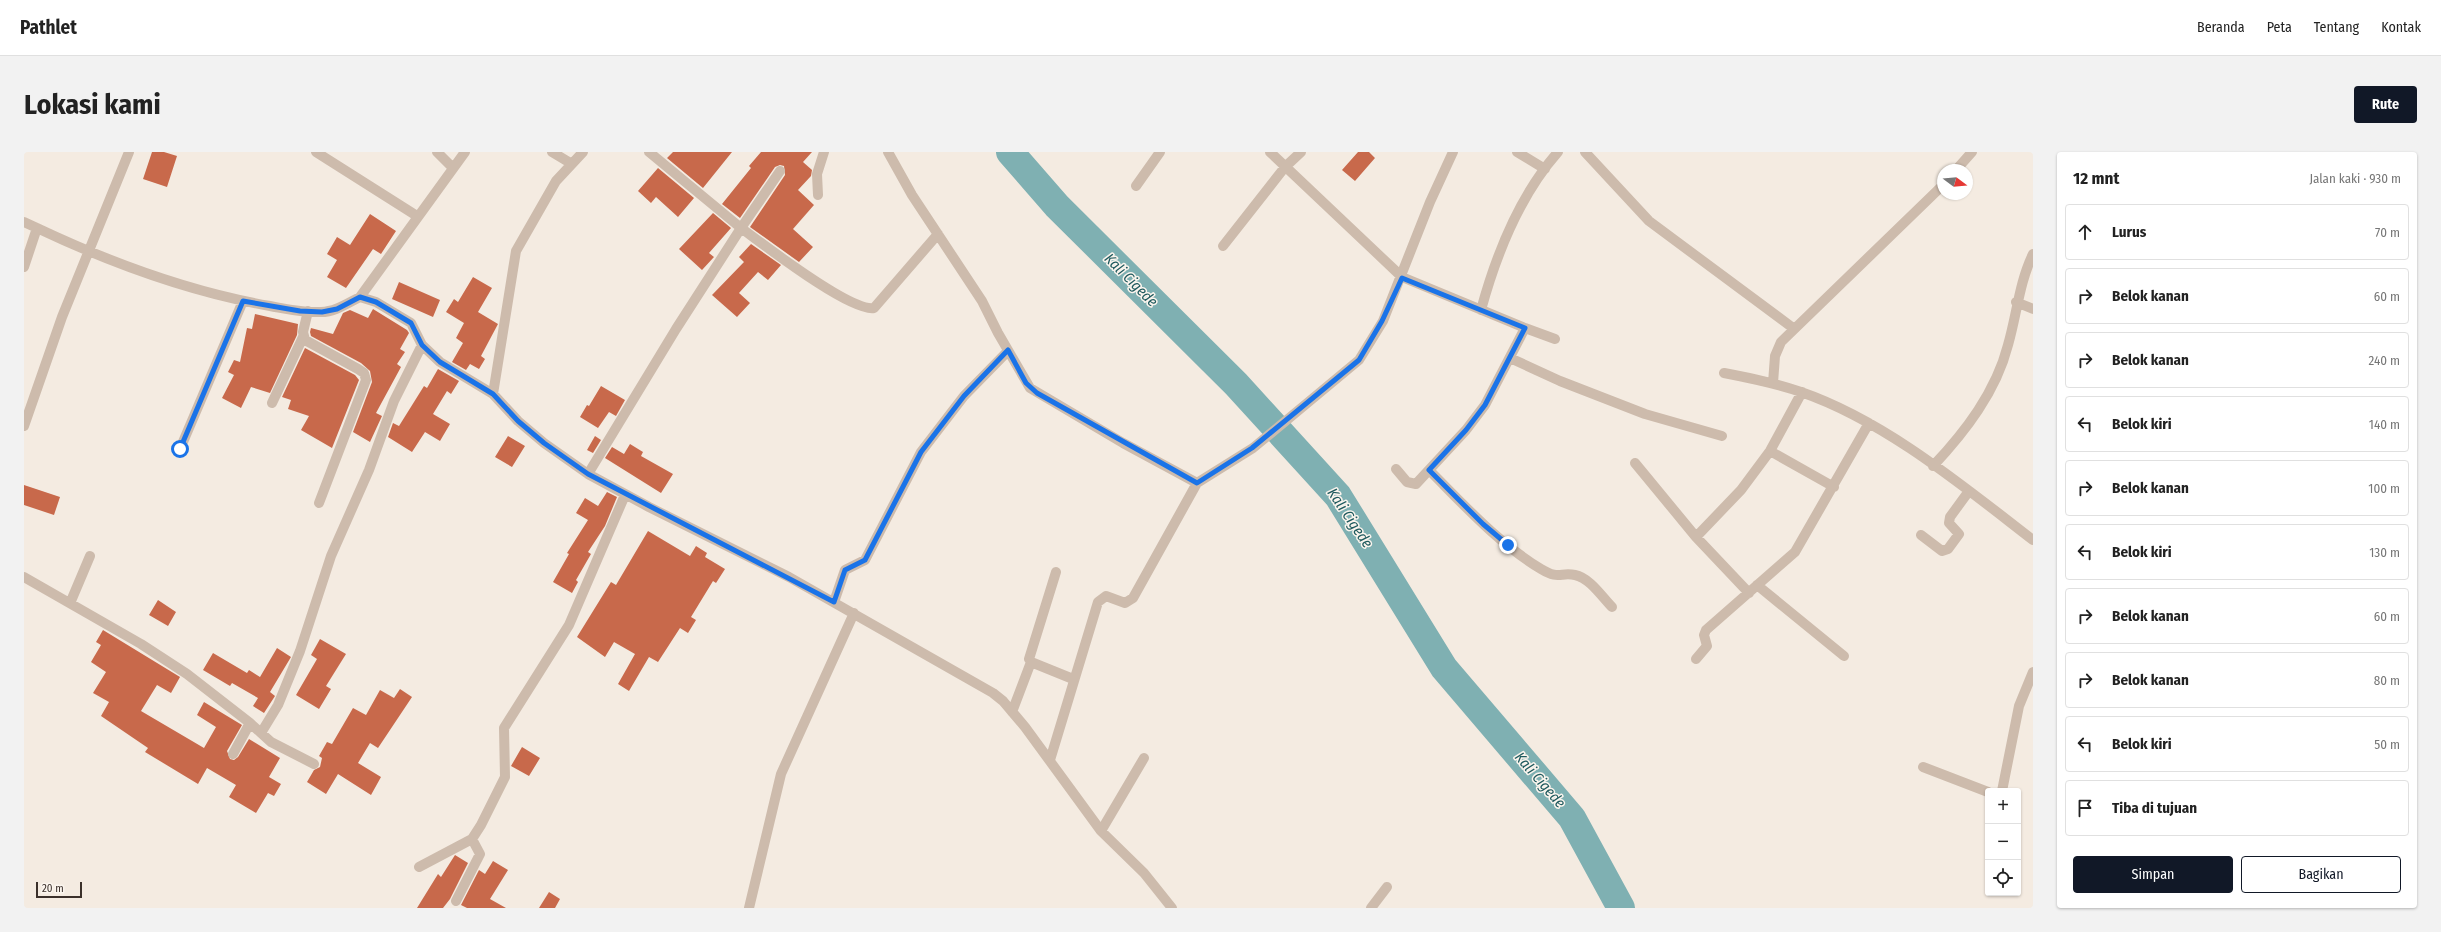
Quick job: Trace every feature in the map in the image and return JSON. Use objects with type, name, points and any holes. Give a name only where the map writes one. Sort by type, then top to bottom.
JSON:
[{"type":"street","points":[[24,426],[62,317],[129,152]]},
{"type":"street","points":[[316,152],[417,216]]},
{"type":"street","points":[[437,152],[453,168]]},
{"type":"street","points":[[24,222],[88,252],[243,301],[322,312],[337,309],[360,297],[417,216],[465,152]]},
{"type":"street","points":[[552,152],[572,164]]},
{"type":"street","points":[[493,394],[516,251],[556,181],[583,152]]},
{"type":"street","points":[[649,152],[741,228],[812,280],[871,308],[875,307],[938,234]]},
{"type":"street","points":[[818,195],[817,174],[824,152]]},
{"type":"street","points":[[888,152],[912,195],[982,301],[1026,383],[1037,393],[1197,483]]},
{"type":"street","points":[[1136,186],[1160,152]]},
{"type":"street","points":[[1270,152],[1402,278],[1555,339]]},
{"type":"street","points":[[1223,246],[1285,167],[1302,152]]},
{"type":"street","points":[[1050,760],[1073,679],[1098,602],[1106,596],[1125,603],[1133,598],[1197,483],[1252,448],[1359,360],[1382,321],[1402,278],[1430,202],[1453,152]]},
{"type":"street","points":[[1517,152],[1545,169]]},
{"type":"street","points":[[1481,310],[1493,267],[1507,235],[1545,169],[1558,152]]},
{"type":"street","points":[[1585,152],[1649,221],[1793,328]]},
{"type":"street","points":[[1961,164],[1972,152]]},
{"type":"street","points":[[588,474],[676,329],[741,228],[780,171]]},
{"type":"street","points":[[1773,383],[1777,348],[1793,328],[1844,283],[1919,206],[1937,190]]},
{"type":"street","points":[[24,267],[37,228]]},
{"type":"street","points":[[1933,466],[1962,435],[1977,412],[1998,372],[2008,347],[2016,302],[2033,254]]},
{"type":"street","points":[[360,297],[376,302],[411,323],[422,345],[440,362],[493,394],[518,421],[544,443],[588,474],[625,495],[834,602],[993,693],[1012,712],[1050,760],[1101,831],[1144,873],[1172,908]]},
{"type":"street","points":[[180,449],[243,301]]},
{"type":"street","points":[[2016,302],[2033,309]]},
{"type":"street","points":[[272,403],[303,337],[308,311]]},
{"type":"street","points":[[1396,469],[1407,482],[1416,484],[1466,430],[1485,405],[1525,328]]},
{"type":"street","points":[[303,337],[308,343],[364,373],[366,380],[319,503]]},
{"type":"street","points":[[261,733],[278,705],[300,651],[331,556],[363,484],[394,401],[422,345]]},
{"type":"street","points":[[834,602],[844,573],[847,568],[865,560],[921,452],[964,396],[1008,350]]},
{"type":"street","points":[[1510,358],[1560,381],[1645,414],[1722,436]]},
{"type":"street","points":[[1724,373],[1773,383],[1802,392],[1869,423],[1969,491],[2033,540]]},
{"type":"street","points":[[1696,537],[1741,490],[1770,451],[1802,392]]},
{"type":"street","points":[[1696,659],[1707,646],[1704,635],[1706,630],[1794,552],[1834,487],[1869,423]]},
{"type":"street","points":[[1770,451],[1834,487]]},
{"type":"street","points":[[1635,463],[1696,537],[1749,593]]},
{"type":"street","points":[[1429,470],[1483,524],[1508,545],[1551,574],[1575,575],[1582,578],[1612,607]]},
{"type":"street","points":[[1921,535],[1942,551],[1948,549],[1959,534],[1949,523],[1950,517],[1969,491]]},
{"type":"street","points":[[419,867],[472,839],[501,789],[505,777],[504,728],[570,625],[625,495]]},
{"type":"street","points":[[71,601],[90,556]]},
{"type":"street","points":[[1012,712],[1031,662],[1030,655],[1056,572]]},
{"type":"street","points":[[24,577],[71,601],[186,674],[282,749],[314,764]]},
{"type":"street","points":[[1757,585],[1844,656]]},
{"type":"street","points":[[749,908],[781,774],[854,613]]},
{"type":"street","points":[[1031,662],[1073,679]]},
{"type":"street","points":[[2003,788],[2019,706],[2033,672]]},
{"type":"street","points":[[233,754],[250,723]]},
{"type":"street","points":[[1101,831],[1144,758]]},
{"type":"street","points":[[1923,767],[1985,791]]},
{"type":"street","points":[[456,902],[480,854],[472,839]]},
{"type":"street","points":[[1371,908],[1387,887]]},
{"type":"building","points":[[152,152],[164,152],[177,156],[167,187],[143,179]]},
{"type":"building","points":[[673,152],[732,152],[703,188],[667,158]]},
{"type":"building","points":[[761,152],[812,152],[803,162],[812,170],[811,176],[798,190],[814,205],[793,229],[813,247],[799,262],[750,227],[785,175],[784,166],[780,165],[775,167],[740,218],[722,204],[751,168],[749,166]]},
{"type":"building","points":[[1358,152],[1369,152],[1375,158],[1355,181],[1342,170]]},
{"type":"building","points":[[658,168],[694,198],[678,217],[656,197],[651,203],[638,191]]},
{"type":"building","points":[[713,213],[731,228],[709,253],[714,257],[702,270],[679,249]]},
{"type":"building","points":[[370,214],[396,231],[381,254],[373,249],[346,288],[327,277],[337,260],[327,254],[337,237],[350,245]]},
{"type":"building","points":[[751,244],[781,265],[768,280],[758,272],[739,293],[750,303],[737,317],[712,295],[744,262],[739,257]]},
{"type":"building","points":[[473,277],[492,288],[478,312],[498,324],[481,356],[485,359],[479,369],[470,364],[466,370],[452,362],[463,343],[456,338],[464,323],[446,312],[454,299],[458,302]]},
{"type":"building","points":[[399,282],[440,300],[433,317],[392,299]]},
{"type":"building","points":[[373,309],[407,330],[409,333],[400,349],[405,352],[397,364],[401,367],[376,413],[382,416],[370,442],[353,432],[372,382],[370,371],[361,363],[311,336],[310,332],[311,328],[333,334],[343,313],[350,310],[368,318]]},
{"type":"building","points":[[255,314],[298,324],[297,335],[270,393],[251,387],[241,408],[222,398],[234,375],[228,372],[234,360],[240,362],[247,328],[252,329]]},
{"type":"building","points":[[305,348],[355,375],[359,380],[332,448],[301,430],[309,416],[288,409],[291,400],[282,397]]},
{"type":"building","points":[[438,369],[459,381],[451,394],[447,391],[433,414],[450,424],[440,441],[425,432],[412,452],[388,437],[393,423],[399,426],[424,386],[427,388]]},
{"type":"building","points":[[601,386],[625,400],[616,416],[609,412],[598,428],[580,417],[587,405],[589,406]]},
{"type":"building","points":[[508,436],[525,446],[512,467],[495,457]]},
{"type":"building","points":[[595,436],[601,440],[593,453],[587,450]]},
{"type":"building","points":[[630,444],[643,452],[641,456],[673,474],[661,493],[605,458],[612,447],[624,454]]},
{"type":"building","points":[[24,485],[60,497],[54,515],[24,505]]},
{"type":"building","points":[[607,492],[617,497],[605,526],[588,552],[591,554],[576,580],[578,582],[572,593],[553,582],[569,554],[567,553],[588,520],[576,513],[585,498],[598,506]]},
{"type":"building","points":[[648,531],[690,556],[696,546],[707,553],[705,557],[725,569],[716,583],[713,581],[691,617],[696,620],[688,633],[680,628],[658,662],[649,657],[629,691],[618,684],[635,654],[614,642],[605,657],[577,637],[611,582],[616,585]]},
{"type":"building","points":[[158,600],[176,612],[168,626],[149,615]]},
{"type":"building","points":[[103,630],[180,677],[171,693],[157,685],[141,711],[204,748],[216,727],[197,715],[204,702],[242,725],[227,751],[230,759],[234,760],[238,757],[249,739],[280,758],[269,777],[281,784],[274,796],[268,793],[256,813],[229,797],[236,785],[207,768],[198,784],[145,752],[148,748],[101,716],[109,702],[93,693],[106,672],[91,662],[101,645],[96,642]]},
{"type":"building","points":[[320,639],[346,654],[326,686],[331,689],[319,709],[296,695],[317,659],[311,655]]},
{"type":"building","points":[[277,648],[291,657],[270,692],[275,696],[264,713],[253,706],[258,698],[232,683],[230,686],[203,670],[213,653],[247,673],[249,670],[260,677]]},
{"type":"building","points":[[400,689],[412,697],[378,748],[370,743],[358,763],[381,777],[371,795],[338,774],[326,794],[307,782],[314,770],[320,767],[322,758],[319,756],[327,742],[332,744],[353,708],[366,715],[380,690],[394,698]]},
{"type":"building","points":[[522,747],[540,758],[529,776],[511,766]]},
{"type":"building","points":[[455,855],[468,863],[450,899],[443,908],[417,908],[438,874],[441,877]]},
{"type":"building","points":[[493,861],[508,870],[490,899],[506,908],[467,908],[461,905],[479,870],[485,874]]},
{"type":"building","points":[[549,892],[560,899],[555,908],[539,908]]},
{"type":"waterway","name":"Kali Cigede","points":[[1010,152],[1057,206],[1236,384],[1338,496],[1444,668],[1572,818],[1621,908]]},
{"type":"route","points":[[180,449],[243,301],[300,311],[322,312],[337,309],[360,297],[369,299],[411,323],[415,328],[422,345],[440,362],[493,394],[518,421],[544,443],[588,474],[625,495],[760,564],[789,577],[834,602],[844,573],[847,568],[864,562],[921,452],[964,396],[1008,350],[1026,383],[1037,393],[1122,443],[1197,483],[1252,448],[1359,360],[1382,321],[1402,278],[1525,328],[1485,405],[1466,430],[1429,470],[1483,524],[1508,545]]}]
